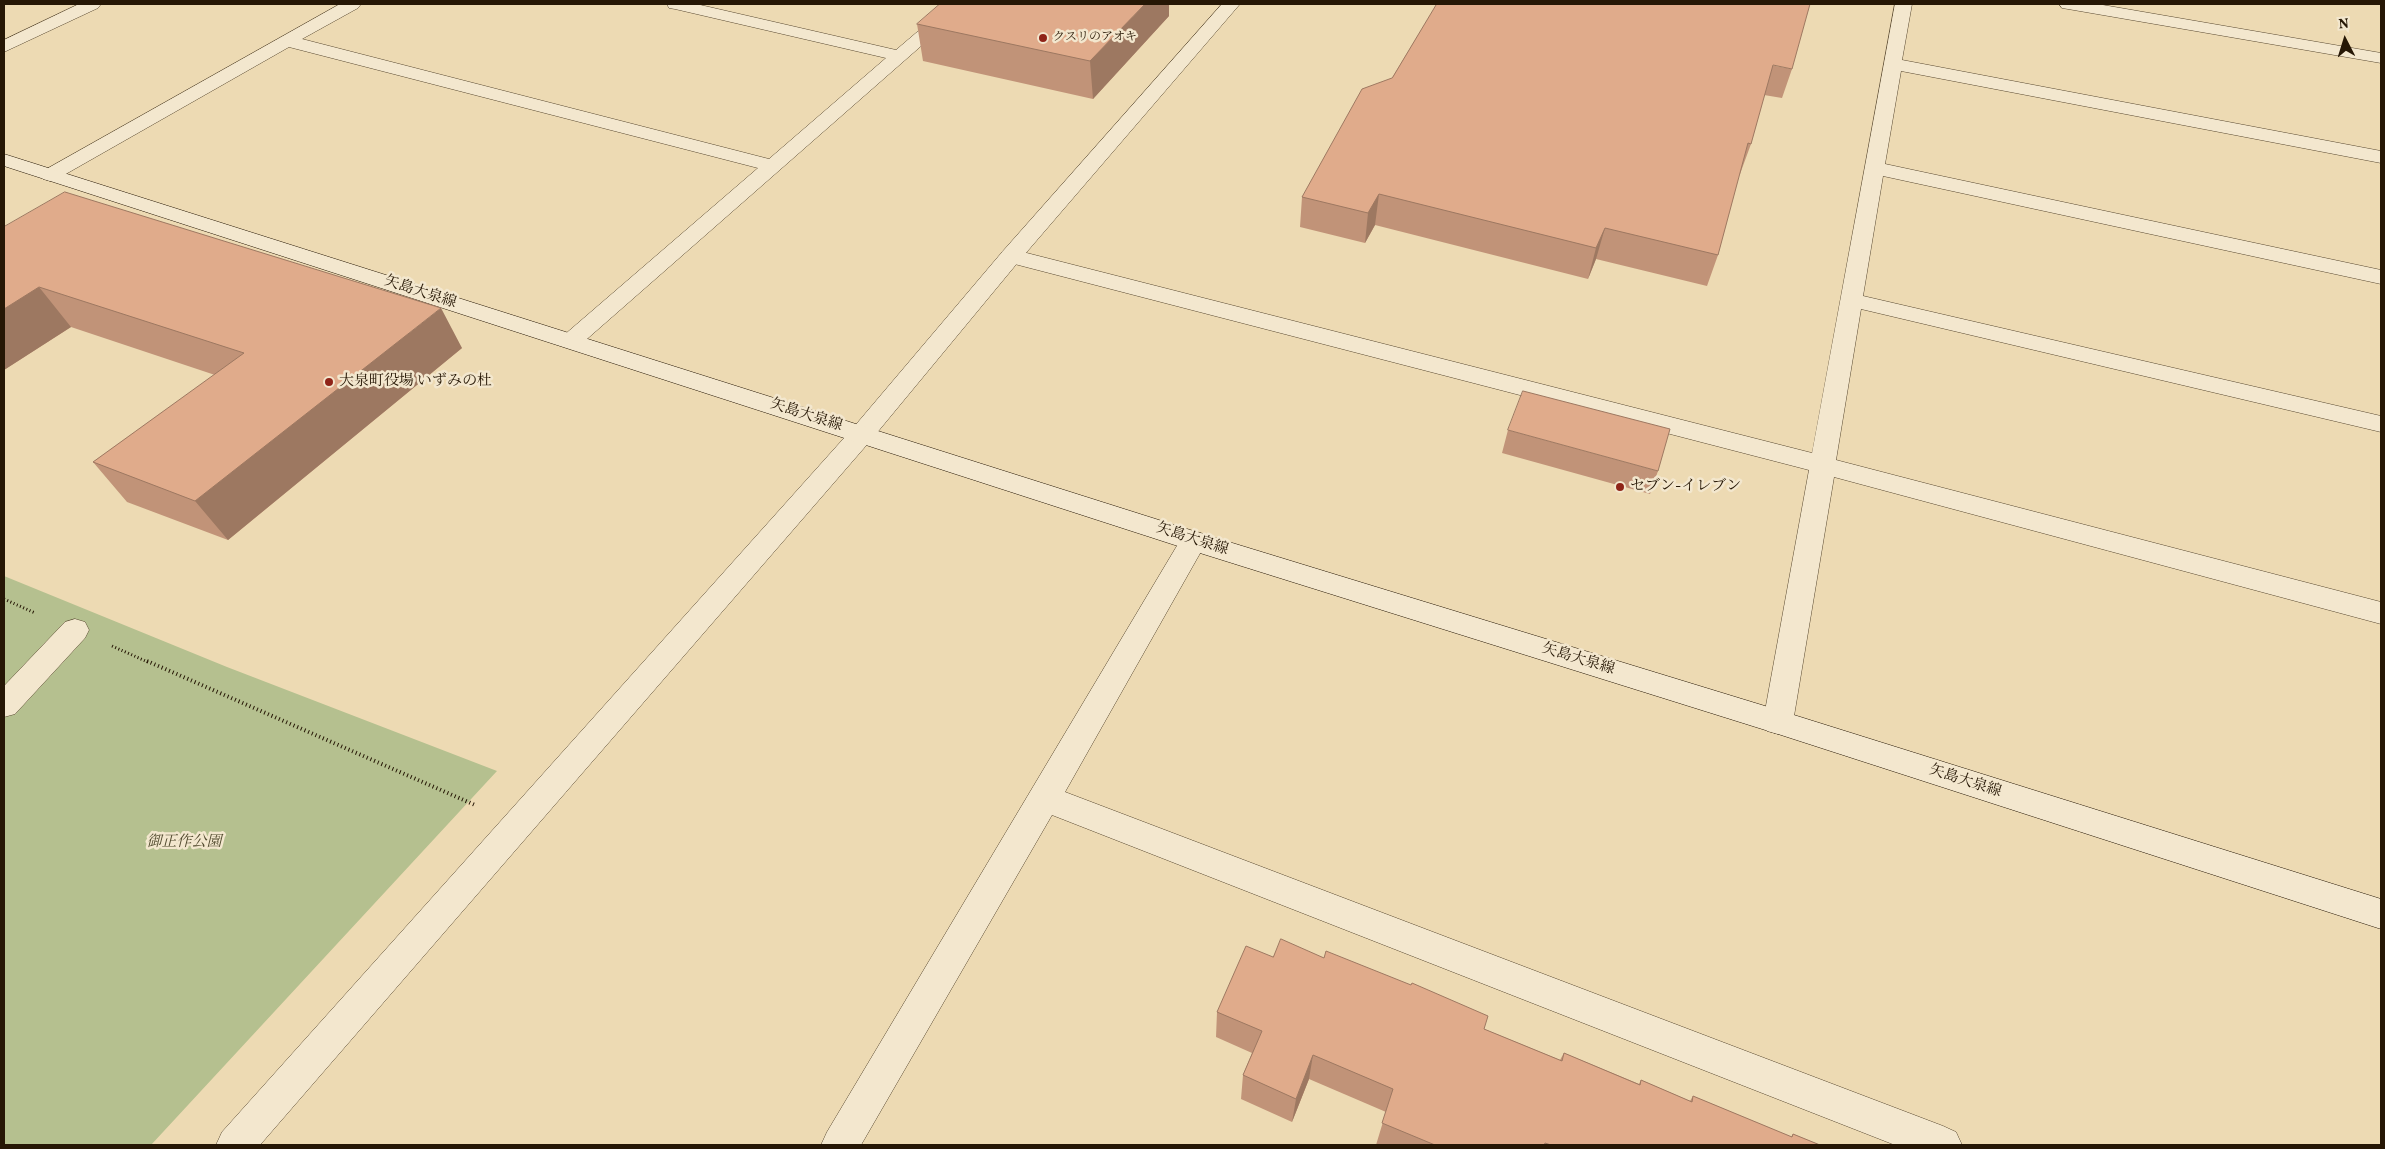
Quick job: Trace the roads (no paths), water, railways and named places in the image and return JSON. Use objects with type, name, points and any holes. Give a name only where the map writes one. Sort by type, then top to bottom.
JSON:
[{"type":"street","points":[[4,47],[92,4]]},
{"type":"street","points":[[50,175],[352,4]]},
{"type":"street","points":[[675,4],[900,56]]},
{"type":"street","points":[[571,341],[960,4]]},
{"type":"street","points":[[236,1145],[862,434],[1011,256],[1231,4]]},
{"type":"street","points":[[1778,722],[1903,4]]},
{"type":"street","points":[[2068,4],[2381,58]]},
{"type":"street","points":[[287,41],[773,166]]},
{"type":"street","points":[[1893,64],[2381,157]]},
{"type":"street","name":"矢島大泉線","points":[[4,160],[1194,541],[1778,722],[2381,914]]},
{"type":"street","points":[[1875,168],[2381,277]]},
{"type":"street","points":[[1011,256],[1823,465],[2381,613]]},
{"type":"street","points":[[1852,300],[2381,424]]},
{"type":"street","points":[[840,1145],[1194,541]]},
{"type":"street","points":[[4,705],[75,630]]},
{"type":"street","points":[[1045,798],[1943,1145]]},
{"type":"place","name":"クスリのアオキ","points":[[1043,38]]},
{"type":"place","name":"大泉町役場 いずみの杜","points":[[329,382]]},
{"type":"place","name":"セブン-イレブン","points":[[1620,487]]},
{"type":"park label","name":"御正作公園","points":[[184,843]]}]
